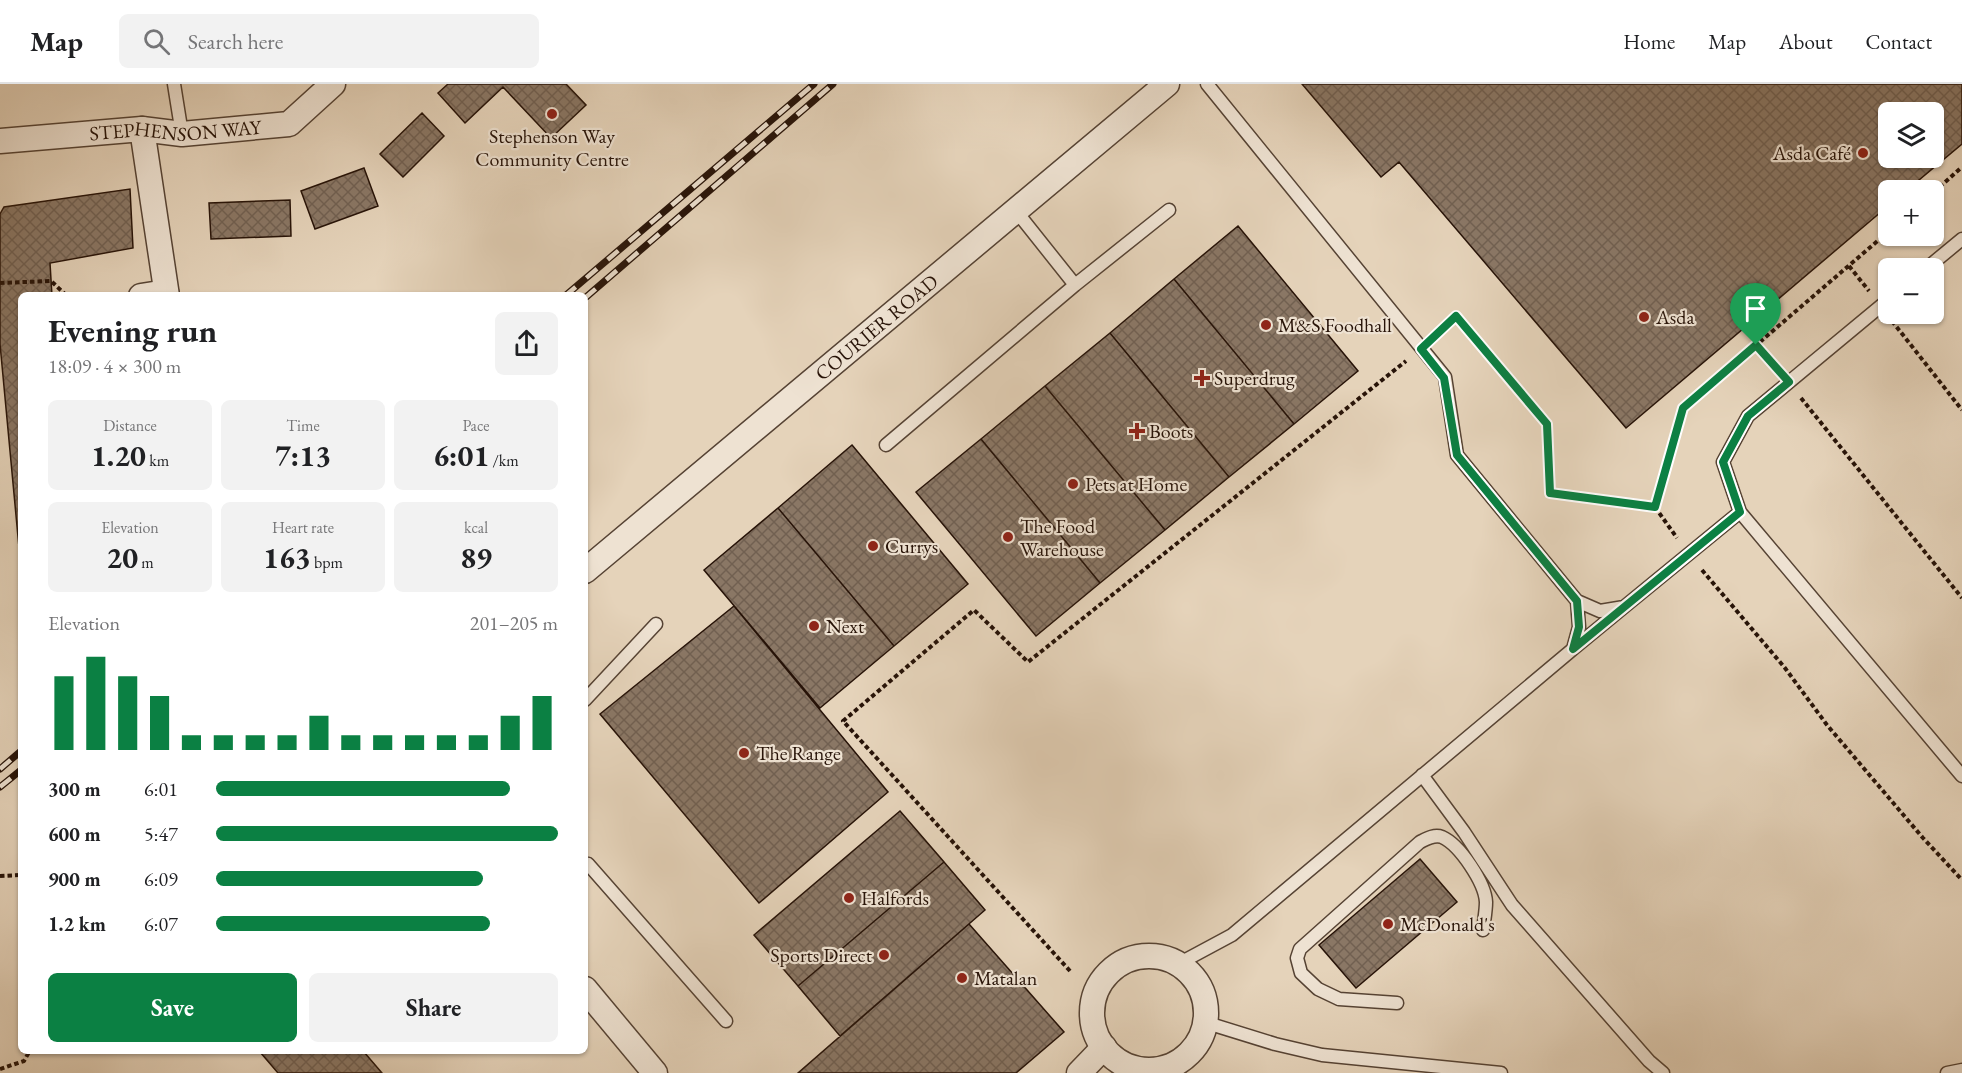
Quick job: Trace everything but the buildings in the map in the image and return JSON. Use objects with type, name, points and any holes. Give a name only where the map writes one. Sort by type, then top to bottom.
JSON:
[{"type":"street","name":"STEPHENSON WAY","points":[[0,141],[141,129],[182,134],[289,124],[333,84]]},
{"type":"street","name":"COURIER ROAD","points":[[588,568],[1167,84]]},
{"type":"street","points":[[141,129],[167,292]]},
{"type":"street","points":[[1142,956],[1162,957],[1178,964],[1197,980],[1204,1000],[1204,1022],[1199,1041],[1185,1059],[1170,1070],[1144,1071],[1120,1062],[1104,1047],[1094,1027],[1093,1004],[1101,983],[1117,964],[1142,956]]},
{"type":"street","points":[[588,993],[655,1073]]},
{"type":"street","points":[[1079,1073],[1104,1047]]},
{"type":"lane","points":[[174,84],[182,134]]},
{"type":"lane","points":[[1207,84],[1444,378],[1457,455],[1577,601],[1600,611],[1624,607]]},
{"type":"lane","points":[[886,445],[1075,285],[1169,210]]},
{"type":"lane","points":[[1016,211],[1075,285]]},
{"type":"lane","points":[[1939,258],[1962,239]]},
{"type":"lane","points":[[1878,309],[1748,416],[1723,462],[1740,512],[1962,776]]},
{"type":"lane","points":[[1178,964],[1232,935],[1740,512]]},
{"type":"lane","points":[[1573,649],[1579,627],[1577,601]]},
{"type":"lane","points":[[588,697],[656,624]]},
{"type":"lane","points":[[1422,776],[1464,832],[1512,905],[1649,1061],[1663,1073]]},
{"type":"lane","points":[[1397,1003],[1339,999],[1318,989],[1301,973],[1297,958],[1300,949],[1420,842],[1433,836],[1442,837],[1464,856],[1481,882],[1486,901],[1483,930]]},
{"type":"lane","points":[[588,866],[726,1021]]},
{"type":"lane","points":[[1204,1022],[1275,1044],[1322,1055],[1501,1073]]},
{"type":"lane","points":[[1947,1073],[1962,1070]]},
{"type":"path","points":[[1944,183],[1962,167]]},
{"type":"path","points":[[1655,507],[1683,408],[1878,240]]},
{"type":"path","points":[[1849,266],[1878,296]]},
{"type":"path","points":[[0,283],[51,280],[63,292]]},
{"type":"path","points":[[1070,971],[843,721],[974,610],[1028,662],[1421,349],[1456,316],[1547,424],[1550,493],[1655,507],[1689,554],[1785,668],[1862,766],[1962,880]]},
{"type":"path","points":[[1900,324],[1962,410]]},
{"type":"path","points":[[1756,345],[1789,382],[1962,598]]},
{"type":"path","points":[[0,876],[18,875]]},
{"type":"path","points":[[0,1069],[24,1061],[28,1054]]},
{"type":"railway","points":[[570,292],[814,84]]},
{"type":"railway","points":[[588,295],[833,84]]},
{"type":"railway","points":[[0,769],[18,754]]},
{"type":"railway","points":[[0,787],[18,772]]},
{"type":"place","name":"Stephenson Way Community Centre","points":[[552,114]]},
{"type":"place","name":"Asda Café","points":[[1863,153]]},
{"type":"place","name":"Asda","points":[[1644,317]]},
{"type":"place","name":"M&S Foodhall","points":[[1266,325]]},
{"type":"place","name":"Superdrug","points":[[1202,378]]},
{"type":"place","name":"Boots","points":[[1137,431]]},
{"type":"place","name":"Pets at Home","points":[[1073,484]]},
{"type":"place","name":"The Food Warehouse","points":[[1008,537]]},
{"type":"place","name":"Currys","points":[[873,546]]},
{"type":"place","name":"Next","points":[[814,626]]},
{"type":"place","name":"The Range","points":[[744,753]]},
{"type":"place","name":"Halfords","points":[[849,898]]},
{"type":"place","name":"McDonald's","points":[[1388,924]]},
{"type":"place","name":"Sports Direct","points":[[884,955]]},
{"type":"place","name":"Matalan","points":[[962,978]]},
{"type":"route","points":[[1456,316],[1547,424],[1550,493],[1655,507],[1683,408],[1756,345],[1789,382],[1748,416],[1723,462],[1740,512],[1573,649],[1579,627],[1577,601],[1457,455],[1444,378],[1421,349],[1456,316]]}]
